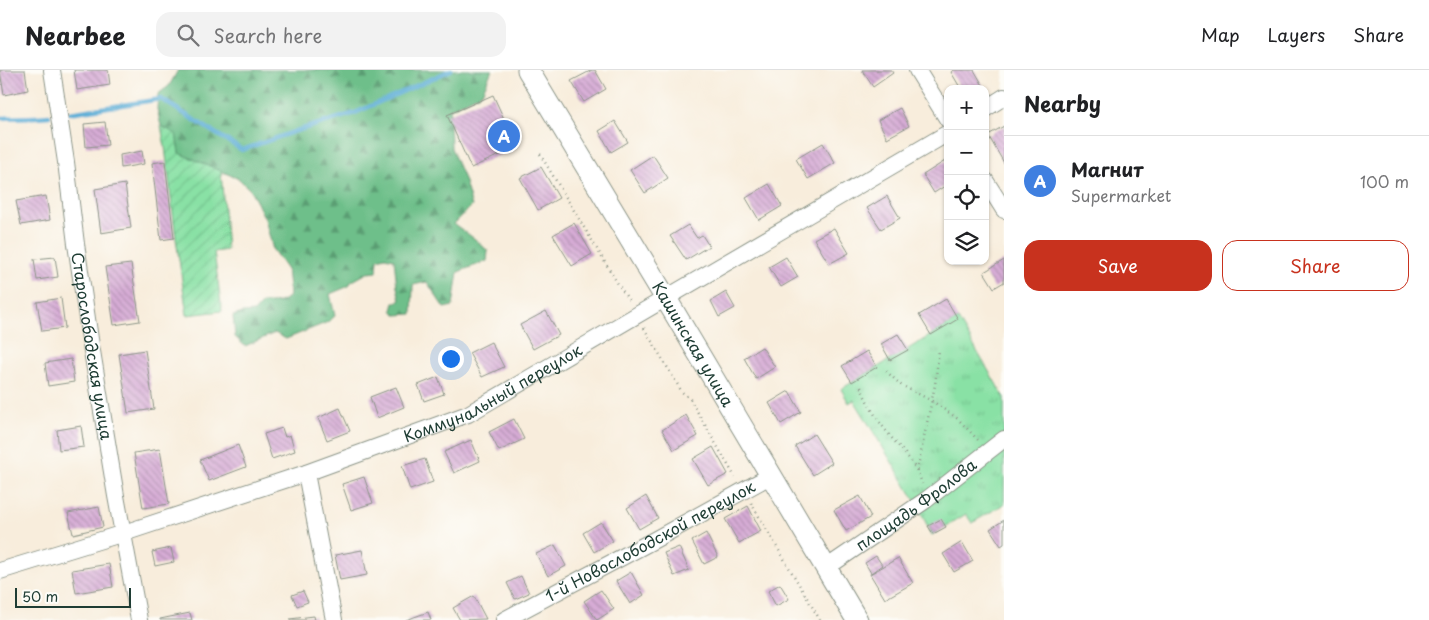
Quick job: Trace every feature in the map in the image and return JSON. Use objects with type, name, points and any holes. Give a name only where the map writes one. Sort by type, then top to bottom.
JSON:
[{"type":"main road","name":"Кашинская улица","points":[[528,70],[857,620]]},
{"type":"street","name":"Старослободская улица","points":[[52,70],[90,339],[139,620]]},
{"type":"street","points":[[917,70],[944,114]]},
{"type":"street","points":[[989,106],[1004,97]]},
{"type":"street","name":"Коммунальный переулок","points":[[0,571],[124,533],[306,473],[468,414],[944,135]]},
{"type":"street","points":[[989,186],[1004,210]]},
{"type":"street","name":"площадь Фролова","points":[[826,568],[926,500],[1004,439]]},
{"type":"street","points":[[306,473],[334,620]]},
{"type":"street","name":"1-й Новослободской переулок","points":[[504,620],[770,476]]},
{"type":"path","points":[[540,154],[618,284],[638,313],[646,332],[682,392],[690,399],[820,620]]},
{"type":"path","points":[[917,471],[932,401],[939,350]]},
{"type":"path","points":[[886,371],[901,385],[932,401],[958,419],[988,452]]},
{"type":"path","points":[[861,387],[875,415],[917,471],[926,500]]},
{"type":"green space","points":[[178,70],[492,70],[482,93],[450,109],[451,148],[464,179],[472,206],[454,224],[488,251],[487,261],[458,272],[453,306],[444,308],[427,282],[413,285],[412,314],[396,315],[392,310],[394,303],[400,300],[394,259],[385,257],[378,259],[377,272],[367,273],[351,282],[349,286],[330,294],[335,316],[328,322],[286,339],[275,333],[245,346],[235,337],[233,316],[254,312],[262,303],[277,302],[287,298],[290,295],[287,270],[273,250],[265,219],[251,191],[239,179],[179,153],[176,135],[161,126],[157,109],[158,94],[169,86]]},
{"type":"green space","points":[[161,126],[176,134],[179,153],[221,171],[227,250],[214,252],[222,311],[187,315]]},
{"type":"green space","points":[[958,319],[1004,397],[1004,504],[972,523],[966,514],[932,535],[913,497],[854,400],[849,403],[841,389]]},
{"type":"building","points":[[0,70],[25,70],[28,90],[4,95]]},
{"type":"building","points":[[74,70],[108,70],[110,85],[77,90]]},
{"type":"building","points":[[595,70],[606,89],[584,102],[571,81]]},
{"type":"building","points":[[862,70],[891,70],[893,73],[873,87]]},
{"type":"building","points":[[954,70],[974,70],[983,85],[959,85],[951,72]]},
{"type":"building","points":[[493,95],[517,147],[471,168],[447,115]]},
{"type":"building","points":[[900,108],[909,126],[887,138],[878,120]]},
{"type":"building","points":[[615,121],[628,142],[611,152],[599,131]]},
{"type":"building","points":[[105,122],[108,145],[86,147],[84,124]]},
{"type":"building","points":[[1004,126],[1004,163],[989,137],[989,134]]},
{"type":"building","points":[[823,143],[835,163],[808,179],[796,159]]},
{"type":"building","points":[[142,151],[144,164],[121,168],[120,155]]},
{"type":"building","points":[[653,155],[668,178],[645,193],[630,170]]},
{"type":"building","points":[[165,161],[174,238],[161,240],[152,163]]},
{"type":"building","points":[[944,162],[944,187],[934,193],[923,175]]},
{"type":"building","points":[[541,167],[559,198],[538,210],[520,178]]},
{"type":"building","points":[[125,184],[131,228],[101,233],[95,189]]},
{"type":"building","points":[[769,184],[782,206],[759,220],[746,198]]},
{"type":"building","points":[[46,196],[50,220],[21,225],[16,201]]},
{"type":"building","points":[[887,196],[900,218],[881,229],[867,208]]},
{"type":"building","points":[[574,223],[592,254],[572,266],[553,235]]},
{"type":"building","points":[[688,225],[697,238],[702,235],[709,246],[686,260],[670,236]]},
{"type":"building","points":[[834,228],[849,253],[829,264],[814,239]]},
{"type":"building","points":[[55,257],[58,277],[37,280],[34,259]]},
{"type":"building","points":[[786,257],[798,277],[781,287],[769,267]]},
{"type":"building","points":[[1004,260],[1004,282],[994,288],[984,272]]},
{"type":"building","points":[[131,264],[140,321],[114,325],[105,267]]},
{"type":"building","points":[[726,292],[735,308],[719,317],[711,301]]},
{"type":"building","points":[[61,298],[65,328],[42,331],[37,302]]},
{"type":"building","points":[[946,299],[958,319],[931,335],[919,315]]},
{"type":"building","points":[[546,311],[559,335],[533,349],[520,325]]},
{"type":"building","points":[[898,334],[908,350],[890,360],[881,344]]},
{"type":"building","points":[[491,342],[504,367],[482,377],[469,353]]},
{"type":"building","points":[[762,347],[775,367],[756,379],[744,358]]},
{"type":"building","points":[[145,350],[154,409],[128,413],[119,354]]},
{"type":"building","points":[[867,351],[877,367],[852,382],[842,366]]},
{"type":"building","points":[[71,359],[74,382],[48,386],[45,363]]},
{"type":"building","points":[[438,377],[444,394],[424,401],[418,385]]},
{"type":"building","points":[[396,387],[404,407],[377,418],[370,397]]},
{"type":"building","points":[[789,391],[801,412],[781,424],[769,403]]},
{"type":"building","points":[[340,408],[350,431],[327,440],[318,418]]},
{"type":"building","points":[[686,415],[698,436],[674,450],[662,430]]},
{"type":"building","points":[[514,419],[524,439],[499,451],[489,432]]},
{"type":"building","points":[[81,426],[84,447],[59,450],[57,430]]},
{"type":"building","points":[[282,428],[285,437],[290,435],[295,451],[272,459],[264,434]]},
{"type":"building","points":[[814,434],[832,463],[813,475],[795,446]]},
{"type":"building","points":[[471,440],[480,461],[454,473],[444,452]]},
{"type":"building","points":[[238,445],[246,467],[209,481],[200,460]]},
{"type":"building","points":[[713,447],[728,474],[708,485],[693,459]]},
{"type":"building","points":[[160,449],[169,504],[143,508],[134,453]]},
{"type":"building","points":[[425,459],[433,482],[410,490],[402,466]]},
{"type":"building","points":[[364,477],[373,503],[351,510],[342,484]]},
{"type":"building","points":[[646,496],[658,518],[639,529],[627,508]]},
{"type":"building","points":[[860,496],[871,517],[846,531],[834,510]]},
{"type":"building","points":[[748,506],[761,531],[739,543],[725,519]]},
{"type":"building","points":[[99,507],[103,527],[73,534],[68,513]]},
{"type":"building","points":[[941,519],[946,527],[933,534],[928,526]]},
{"type":"building","points":[[1004,520],[1004,544],[1001,546],[990,529]]},
{"type":"building","points":[[601,522],[613,541],[594,552],[583,533]]},
{"type":"building","points":[[706,533],[718,557],[704,564],[692,541]]},
{"type":"building","points":[[962,542],[973,561],[954,572],[943,554]]},
{"type":"building","points":[[555,545],[566,566],[548,576],[536,554]]},
{"type":"building","points":[[679,547],[689,570],[674,576],[664,553]]},
{"type":"building","points":[[171,548],[174,562],[155,566],[152,552]]},
{"type":"building","points":[[362,550],[367,575],[340,580],[335,555]]},
{"type":"building","points":[[876,556],[882,565],[871,573],[865,563]]},
{"type":"building","points":[[898,558],[913,583],[885,599],[870,574]]},
{"type":"building","points":[[109,564],[113,587],[76,593],[72,570]]},
{"type":"building","points":[[631,572],[644,595],[630,604],[616,581]]},
{"type":"building","points":[[521,576],[529,593],[515,599],[507,583]]},
{"type":"building","points":[[780,584],[789,599],[776,606],[768,591]]},
{"type":"building","points":[[601,590],[614,609],[597,620],[584,601]]},
{"type":"building","points":[[303,591],[308,602],[297,606],[292,595]]},
{"type":"building","points":[[474,596],[486,619],[460,620],[453,608]]},
{"type":"building","points":[[428,612],[431,620],[406,620]]},
{"type":"building","points":[[190,613],[192,620],[160,620],[160,619]]},
{"type":"building","points":[[314,616],[315,620],[290,620],[290,619]]},
{"type":"waterway","points":[[69,113],[161,99],[242,150],[355,113],[451,70]]},
{"type":"waterway","points":[[0,118],[49,116]]},
{"type":"place","name":"Магнит","points":[[504,136]]}]
